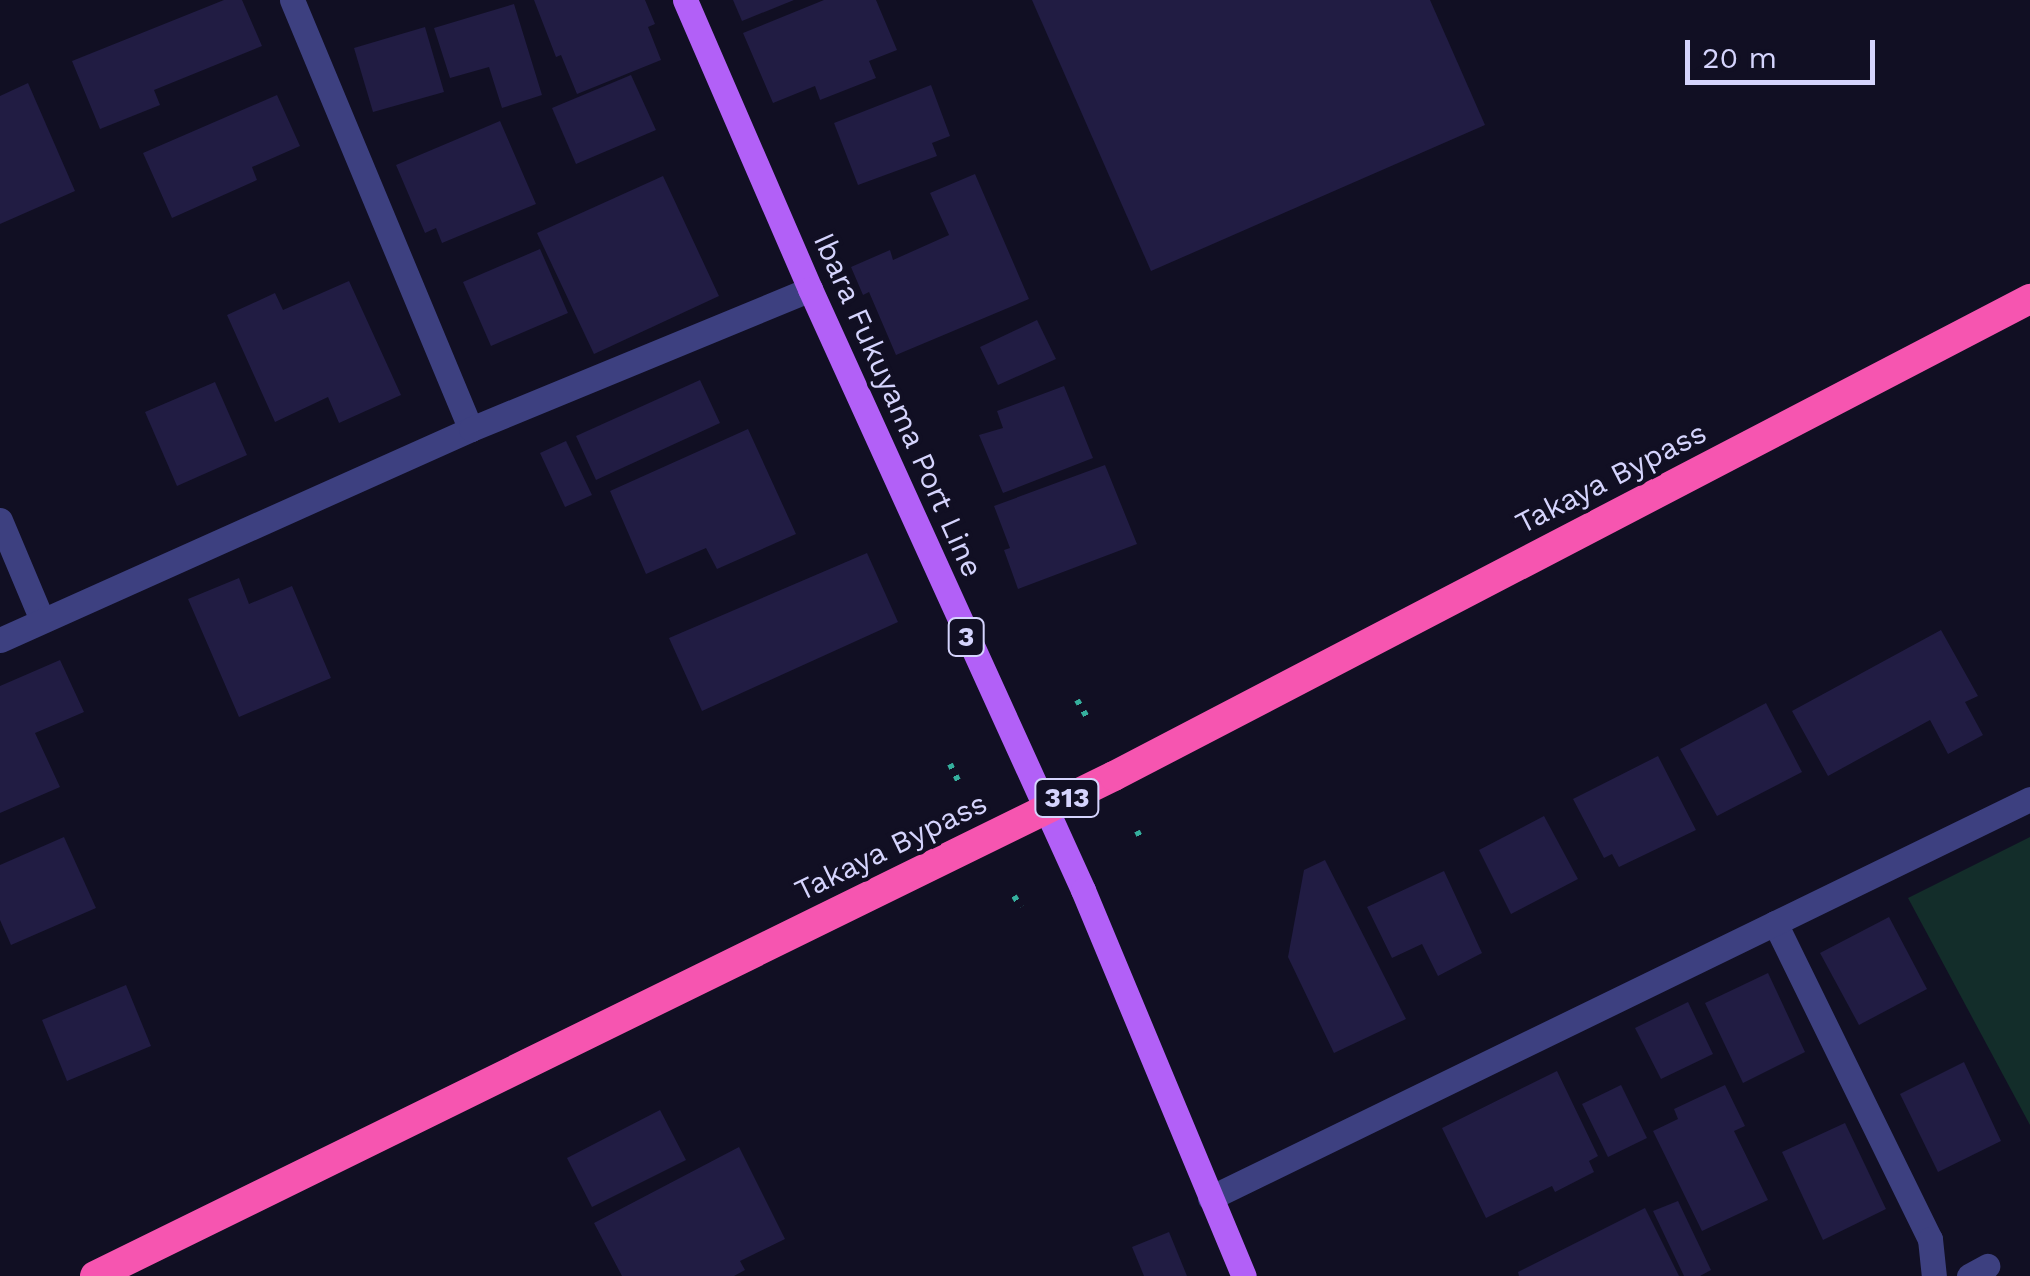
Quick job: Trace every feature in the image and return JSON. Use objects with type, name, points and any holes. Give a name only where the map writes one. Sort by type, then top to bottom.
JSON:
[{"type":"highway","name":"Takaya Bypass","points":[[95,1276],[1046,808],[2030,300]]},
{"type":"main road","name":"Ibara Fukuyama Port Line","points":[[686,0],[810,289],[1046,808],[1244,1276]]},
{"type":"street","points":[[292,0],[471,429]]},
{"type":"street","points":[[0,640],[471,429],[810,289]]},
{"type":"street","points":[[0,520],[42,620]]},
{"type":"street","points":[[1210,1198],[2030,799]]},
{"type":"street","points":[[1775,923],[1930,1239],[1934,1276]]},
{"type":"path","points":[[1078,700],[1088,719]]},
{"type":"path","points":[[950,764],[961,786]]},
{"type":"path","points":[[1138,831],[1142,841]]},
{"type":"path","points":[[1014,896],[1021,908]]},
{"type":"green space","points":[[2030,837],[2030,1125],[1908,898]]},
{"type":"building","points":[[224,0],[242,0],[262,46],[154,90],[160,105],[100,129],[72,61]]},
{"type":"building","points":[[534,0],[645,0],[655,24],[648,27],[661,60],[577,94],[561,55],[556,57]]},
{"type":"building","points":[[733,0],[794,0],[742,21]]},
{"type":"building","points":[[824,0],[876,0],[897,50],[869,61],[876,78],[820,100],[815,86],[773,103],[743,33]]},
{"type":"building","points":[[1032,0],[1430,0],[1485,125],[1151,271]]},
{"type":"building","points":[[514,4],[542,95],[502,108],[489,67],[450,78],[434,28]]},
{"type":"building","points":[[425,27],[444,92],[373,112],[354,48]]},
{"type":"building","points":[[631,75],[656,130],[576,164],[552,108]]},
{"type":"building","points":[[28,83],[75,191],[0,224],[0,96]]},
{"type":"building","points":[[931,85],[950,136],[932,143],[937,156],[858,185],[834,123]]},
{"type":"building","points":[[277,95],[300,146],[252,167],[257,180],[172,218],[143,153]]},
{"type":"building","points":[[500,121],[536,204],[442,243],[436,228],[425,233],[396,165]]},
{"type":"building","points":[[975,174],[1029,299],[896,355],[869,292],[863,295],[851,267],[890,250],[893,260],[949,235],[930,193]]},
{"type":"building","points":[[663,176],[719,296],[594,354],[537,233]]},
{"type":"building","points":[[540,249],[568,313],[491,346],[463,282]]},
{"type":"building","points":[[349,281],[401,395],[339,423],[328,397],[275,422],[227,315],[275,293],[283,310]]},
{"type":"building","points":[[1037,320],[1056,359],[998,385],[980,347]]},
{"type":"building","points":[[700,380],[720,423],[596,480],[576,436]]},
{"type":"building","points":[[215,382],[247,455],[177,486],[145,412]]},
{"type":"building","points":[[1064,386],[1093,458],[1003,493],[979,435],[1003,428],[997,411]]},
{"type":"building","points":[[748,429],[796,534],[717,569],[706,548],[646,574],[610,491]]},
{"type":"building","points":[[566,441],[592,495],[565,507],[540,453]]},
{"type":"building","points":[[1105,465],[1137,544],[1018,589],[1004,550],[1010,548],[994,506]]},
{"type":"building","points":[[867,553],[898,622],[702,711],[669,638]]},
{"type":"building","points":[[239,578],[249,604],[292,586],[331,678],[239,717],[188,599]]},
{"type":"building","points":[[1941,630],[1978,696],[1965,702],[1983,735],[1948,754],[1930,720],[1828,776],[1792,711]]},
{"type":"building","points":[[60,660],[84,712],[35,733],[60,787],[0,813],[0,686]]},
{"type":"building","points":[[1766,703],[1802,772],[1717,816],[1680,749]]},
{"type":"building","points":[[1658,756],[1696,830],[1619,867],[1612,854],[1604,858],[1573,799]]},
{"type":"building","points":[[1544,816],[1578,879],[1511,914],[1479,850]]},
{"type":"building","points":[[64,837],[96,908],[11,945],[0,920],[0,865]]},
{"type":"building","points":[[1325,860],[1406,1019],[1334,1053],[1288,957],[1304,870]]},
{"type":"building","points":[[1444,871],[1482,953],[1438,976],[1422,944],[1392,958],[1367,907]]},
{"type":"building","points":[[1889,917],[1927,989],[1859,1025],[1820,953]]},
{"type":"building","points":[[1768,973],[1805,1052],[1743,1083],[1705,1003]]},
{"type":"building","points":[[126,985],[151,1046],[67,1081],[42,1020]]},
{"type":"building","points":[[1688,1002],[1713,1054],[1661,1079],[1635,1028]]},
{"type":"building","points":[[1964,1062],[2001,1141],[1938,1172],[1900,1094]]},
{"type":"building","points":[[1557,1071],[1598,1156],[1589,1161],[1594,1172],[1555,1192],[1552,1186],[1486,1218],[1442,1128]]},
{"type":"building","points":[[1621,1085],[1647,1138],[1608,1157],[1582,1104]]},
{"type":"building","points":[[1725,1085],[1745,1126],[1734,1131],[1768,1200],[1702,1231],[1653,1131],[1678,1119],[1674,1109]]},
{"type":"building","points":[[660,1110],[686,1160],[592,1207],[567,1158]]},
{"type":"building","points":[[1845,1123],[1886,1209],[1823,1240],[1782,1152]]},
{"type":"building","points":[[739,1147],[785,1239],[740,1261],[745,1270],[734,1276],[622,1276],[594,1223]]},
{"type":"building","points":[[1678,1201],[1711,1270],[1700,1276],[1684,1276],[1653,1211]]},
{"type":"building","points":[[1645,1208],[1679,1276],[1519,1276],[1518,1272]]},
{"type":"building","points":[[1169,1232],[1187,1276],[1144,1276],[1132,1247]]}]
